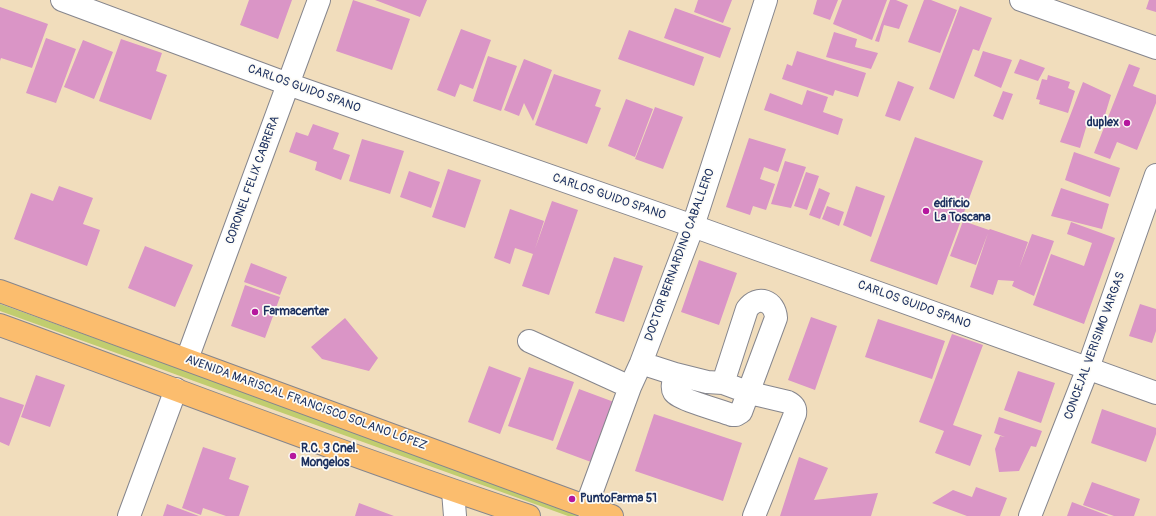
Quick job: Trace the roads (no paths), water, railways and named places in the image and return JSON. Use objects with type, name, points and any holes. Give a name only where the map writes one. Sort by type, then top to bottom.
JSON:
[{"type":"highway","name":"AVENIDA MARISCAL FRANCISCO SOLANO LÓPEZ","points":[[0,291],[612,516]]},
{"type":"highway","points":[[0,325],[453,491],[529,516]]},
{"type":"street","name":"CARLOS GUIDO SPANO","points":[[62,0],[288,84],[693,226],[1156,393]]},
{"type":"street","name":"CORONEL FELIX CABRERA","points":[[187,359],[319,0]]},
{"type":"street","name":"DOCTOR BERNARDINO CABALLERO","points":[[586,507],[630,387],[641,363],[693,226],[766,0]]},
{"type":"street","points":[[1021,0],[1156,48]]},
{"type":"street","name":"CONCEJAL VERISIMO VARGAS","points":[[1030,516],[1088,368],[1156,175]]},
{"type":"street","points":[[675,374],[673,391],[676,395],[732,415],[736,415],[741,412],[750,392],[776,318],[776,311],[771,304],[758,302],[750,305],[747,309],[723,383]]},
{"type":"street","points":[[529,341],[630,387]]},
{"type":"street","points":[[641,363],[707,382],[723,383],[793,404],[796,409],[795,414],[754,516]]},
{"type":"street","points":[[129,516],[176,389]]},
{"type":"street","points":[[453,491],[455,516]]},
{"type":"place","name":"duplex","points":[[1127,123]]},
{"type":"place","name":"edificio La Toscana","points":[[926,211]]},
{"type":"place","name":"Farmacenter","points":[[255,312]]},
{"type":"place","name":"R.C. 3 Cnel. Mongelos","points":[[293,456]]},
{"type":"place","name":"PuntoFarma 51","points":[[572,499]]}]
